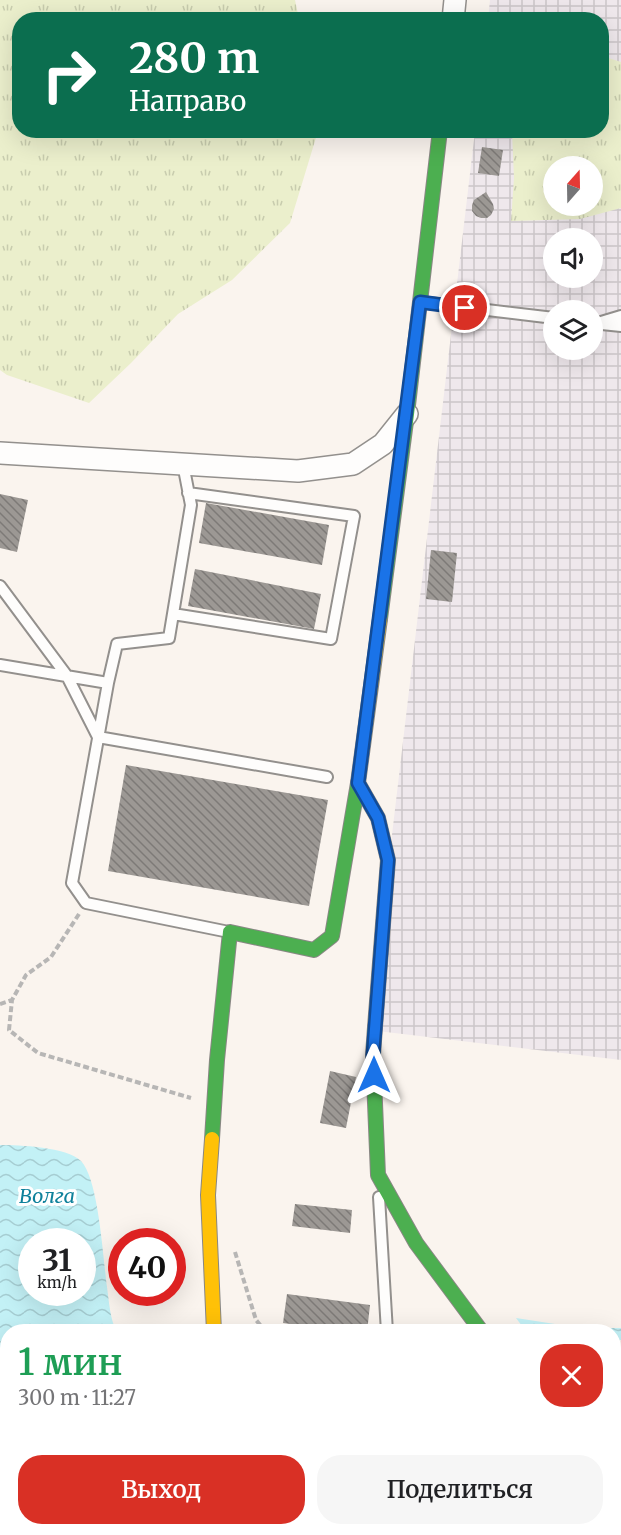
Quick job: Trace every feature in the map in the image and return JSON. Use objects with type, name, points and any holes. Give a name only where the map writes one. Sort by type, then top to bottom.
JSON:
[{"type":"street","points":[[214,1324],[208,1195],[230,932],[314,950],[332,936],[358,783],[407,414],[439,138]]},
{"type":"street","points":[[0,453],[298,471],[353,464],[382,444],[407,414]]},
{"type":"street","points":[[358,783],[378,818],[388,860],[373,1055],[378,1175],[416,1243],[476,1324]]},
{"type":"lane","points":[[420,302],[543,317]]},
{"type":"lane","points":[[603,321],[621,316]]},
{"type":"lane","points":[[603,324],[621,326]]},
{"type":"lane","points":[[183,464],[191,505],[169,638],[117,644],[72,883],[86,903],[230,932]]},
{"type":"lane","points":[[173,614],[331,639],[354,516],[189,493]]},
{"type":"lane","points":[[0,586],[67,676],[98,737]]},
{"type":"lane","points":[[0,665],[108,683]]},
{"type":"lane","points":[[98,737],[327,777]]},
{"type":"lane","points":[[378,1175],[387,1324]]},
{"type":"path","points":[[86,903],[51,957],[26,975],[12,1000],[9,1030],[38,1053],[214,1105]]},
{"type":"path","points":[[0,1004],[12,1000]]},
{"type":"shaded area","points":[[490,0],[621,0],[621,1060],[369,1030],[474,138],[609,138],[609,12],[489,12]]},
{"type":"green space","points":[[0,0],[295,0],[298,12],[12,12],[12,138],[316,138],[290,223],[232,280],[178,314],[89,403],[7,375],[0,370]]},
{"type":"green space","points":[[609,58],[621,62],[621,208],[603,213],[603,156],[543,156],[543,216],[591,216],[580,219],[511,221],[514,178],[512,138],[609,138]]},
{"type":"water","name":"Волга","points":[[0,1145],[54,1150],[74,1156],[81,1161],[87,1171],[96,1202],[114,1324],[0,1324]]},
{"type":"water","points":[[516,1318],[555,1324],[520,1324]]},
{"type":"building","points":[[482,147],[503,150],[499,176],[478,173]]},
{"type":"building","points":[[486,192],[494,209],[487,218],[481,218],[472,211],[472,205],[474,200]]},
{"type":"building","points":[[0,494],[28,500],[17,552],[0,548]]},
{"type":"building","points":[[206,503],[329,525],[322,565],[199,543]]},
{"type":"building","points":[[431,550],[457,553],[452,602],[426,599]]},
{"type":"building","points":[[195,569],[321,594],[314,629],[188,606]]},
{"type":"building","points":[[126,765],[328,800],[309,906],[108,871]]},
{"type":"building","points":[[330,1071],[356,1077],[346,1128],[320,1123]]},
{"type":"building","points":[[295,1204],[352,1210],[350,1233],[292,1226]]},
{"type":"building","points":[[287,1294],[370,1305],[368,1324],[283,1323]]},
{"type":"traffic: fast","points":[[380,619],[407,414],[439,138]]},
{"type":"traffic: fast","points":[[212,1139],[217,1060],[230,932],[314,950],[332,936],[358,783]]},
{"type":"traffic: fast","points":[[375,1027],[373,1055],[378,1175],[416,1243],[476,1324]]},
{"type":"traffic: slow","points":[[375,1027],[388,860],[378,818],[358,783],[380,619]]},
{"type":"traffic: slow","points":[[212,1139],[208,1195],[214,1324]]},
{"type":"route","points":[[374,1075],[373,1055],[388,860],[378,818],[358,783],[420,302],[465,308]]}]
